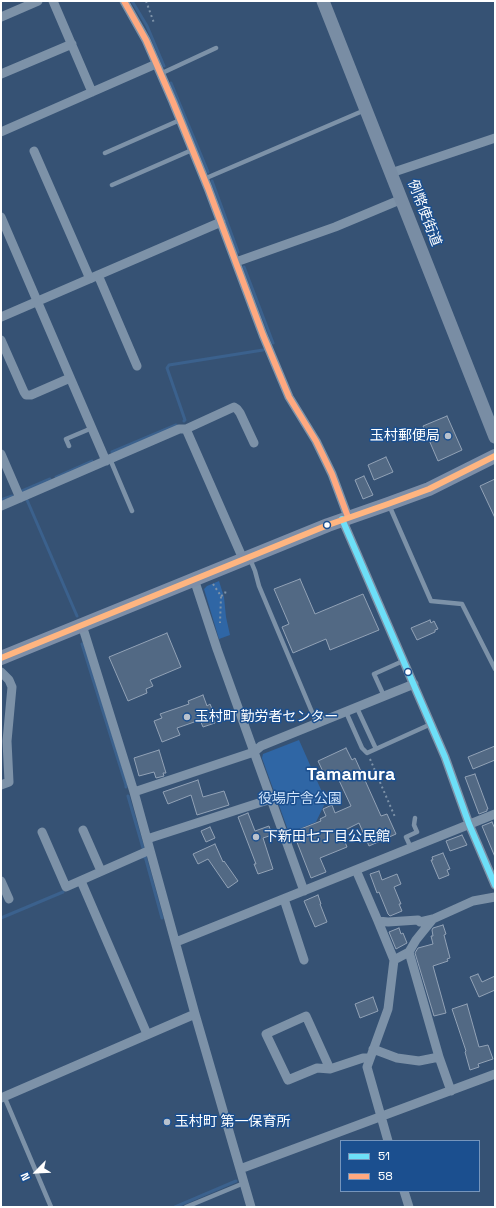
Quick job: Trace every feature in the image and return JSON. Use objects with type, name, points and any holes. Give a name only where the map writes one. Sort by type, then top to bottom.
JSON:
[{"type":"main road","name":"例幣使街道","points":[[323,1],[495,437]]},
{"type":"main road","points":[[1,658],[345,518],[429,489],[495,456]]},
{"type":"street","points":[[1,17],[38,1]]},
{"type":"street","points":[[53,1],[92,92]]},
{"type":"street","points":[[124,1],[143,33],[180,120],[289,397],[316,441],[332,474],[345,518],[403,661],[446,758],[469,824],[495,885]]},
{"type":"street","points":[[1,74],[72,44]]},
{"type":"street","points":[[1,132],[156,64]]},
{"type":"street","points":[[391,173],[495,138]]},
{"type":"street","points":[[34,150],[137,366]]},
{"type":"street","points":[[236,262],[335,227],[402,199]]},
{"type":"street","points":[[1,217],[92,428],[108,460]]},
{"type":"street","points":[[1,317],[221,222]]},
{"type":"street","points":[[1,340],[26,395],[30,395],[70,378]]},
{"type":"street","points":[[1,506],[179,429],[186,429],[234,407],[238,409],[254,443]]},
{"type":"street","points":[[186,429],[246,558]]},
{"type":"street","points":[[1,454],[20,498]]},
{"type":"street","points":[[194,579],[211,632],[304,891]]},
{"type":"street","points":[[82,625],[134,792],[251,1207]]},
{"type":"street","points":[[1,672],[9,680],[12,687],[7,741],[9,782],[1,785]]},
{"type":"street","points":[[134,792],[254,752],[261,746],[414,684]]},
{"type":"street","points":[[147,839],[271,799]]},
{"type":"street","points":[[176,942],[495,814]]},
{"type":"street","points":[[83,830],[102,871]]},
{"type":"street","points":[[42,832],[66,887],[150,850]]},
{"type":"street","points":[[356,870],[394,960],[388,1009],[367,1067],[381,1115],[381,1121],[388,1140]]},
{"type":"street","points":[[1,881],[9,899]]},
{"type":"street","points":[[81,881],[147,1034]]},
{"type":"street","points":[[378,921],[388,922],[418,920],[420,922],[433,919],[473,901],[495,897]]},
{"type":"street","points":[[284,899],[304,960]]},
{"type":"street","points":[[394,960],[409,952],[416,940],[433,919]]},
{"type":"street","points":[[409,952],[439,1057],[451,1091]]},
{"type":"street","points":[[2,1097],[196,1014]]},
{"type":"street","points":[[330,1069],[306,1016],[266,1034],[288,1080],[317,1068],[330,1069],[363,1058],[370,1058]]},
{"type":"street","points":[[374,1049],[397,1058],[419,1061],[439,1057]]},
{"type":"street","points":[[240,1169],[381,1115],[495,1074]]},
{"type":"street","points":[[404,1192],[409,1207]]},
{"type":"lane","points":[[160,74],[216,48]]},
{"type":"lane","points":[[204,179],[366,110]]},
{"type":"lane","points":[[105,153],[180,120]]},
{"type":"lane","points":[[112,184],[192,150]]},
{"type":"lane","points":[[69,446],[66,439],[92,428]]},
{"type":"lane","points":[[108,460],[132,511]]},
{"type":"lane","points":[[388,504],[432,600],[462,604],[495,669]]},
{"type":"lane","points":[[246,558],[255,571],[259,586],[317,724]]},
{"type":"lane","points":[[384,696],[374,674],[403,661]]},
{"type":"lane","points":[[357,708],[376,750]]},
{"type":"lane","points":[[346,712],[362,748],[367,753],[431,724]]},
{"type":"lane","points":[[411,848],[406,837],[417,832],[414,825],[415,818]]},
{"type":"lane","points":[[2,1097],[51,1207]]},
{"type":"lane","points":[[186,1207],[244,1183]]},
{"type":"path","points":[[146,1],[154,23]]},
{"type":"path","points":[[211,582],[221,596],[219,630],[211,632]]},
{"type":"path","points":[[221,596],[225,594],[226,590]]},
{"type":"path","points":[[367,753],[395,817]]},
{"type":"green space","points":[[219,581],[224,597],[230,635],[219,639],[204,589],[207,586]]},
{"type":"green space","name":"役場庁舎公園","points":[[299,740],[326,801],[316,822],[289,833],[262,758],[263,754]]},
{"type":"building","points":[[447,416],[462,450],[438,461],[423,426]]},
{"type":"building","points":[[386,457],[393,472],[374,480],[368,465]]},
{"type":"building","points":[[364,476],[373,495],[363,499],[355,480]]},
{"type":"building","points":[[495,479],[495,518],[480,486]]},
{"type":"building","points":[[300,579],[315,614],[363,594],[379,630],[330,650],[326,639],[293,653],[282,627],[289,624],[274,589]]},
{"type":"building","points":[[430,620],[431,623],[434,621],[438,629],[435,630],[435,632],[417,640],[411,628]]},
{"type":"building","points":[[167,633],[181,667],[150,680],[153,686],[146,689],[147,693],[128,701],[109,657]]},
{"type":"building","name":"玉村町 勤労者センター","points":[[203,695],[207,706],[210,704],[215,716],[213,717],[215,723],[203,727],[200,720],[177,728],[180,735],[162,742],[154,721],[162,718],[160,714],[189,704],[188,701]]},
{"type":"building","points":[[495,746],[495,760],[473,769],[468,757]]},
{"type":"building","points":[[346,748],[352,760],[355,758],[381,816],[387,814],[396,834],[369,846],[359,823],[341,832],[347,847],[320,858],[326,872],[311,878],[293,832],[321,821],[320,819],[326,816],[323,809],[332,805],[335,813],[351,806],[336,774],[326,778],[318,761]]},
{"type":"building","points":[[159,750],[166,773],[163,773],[164,776],[156,778],[154,772],[139,776],[134,758]]},
{"type":"building","points":[[475,774],[488,809],[487,811],[479,814],[465,777]]},
{"type":"building","points":[[198,780],[203,797],[224,791],[229,805],[197,815],[191,795],[168,804],[163,792]]},
{"type":"building","points":[[248,813],[255,831],[269,826],[272,835],[263,838],[273,869],[258,874],[254,864],[256,864],[238,817]]},
{"type":"building","points":[[492,822],[495,829],[495,857],[482,826]]},
{"type":"building","points":[[210,827],[215,838],[206,842],[201,831]]},
{"type":"building","points":[[462,835],[467,845],[450,851],[446,841]]},
{"type":"building","points":[[215,844],[223,862],[224,861],[238,881],[228,888],[208,859],[198,864],[193,854]]},
{"type":"building","points":[[443,853],[450,869],[447,870],[449,875],[439,879],[431,860],[433,860],[432,857]]},
{"type":"building","points":[[379,871],[382,880],[397,874],[401,884],[394,887],[401,904],[399,904],[402,911],[390,916],[379,892],[377,893],[370,874]]},
{"type":"building","points":[[318,895],[327,922],[315,927],[304,901]]},
{"type":"building","points":[[443,925],[450,958],[447,959],[448,961],[433,966],[446,1013],[434,1016],[415,953],[418,948],[433,944],[431,936],[433,936],[433,928]]},
{"type":"building","points":[[399,928],[407,943],[396,949],[389,932]]},
{"type":"building","points":[[478,974],[482,982],[495,976],[495,990],[479,997],[470,977]]},
{"type":"building","points":[[373,997],[378,1011],[360,1018],[355,1004]]},
{"type":"building","points":[[467,1004],[479,1047],[488,1045],[493,1059],[478,1064],[479,1067],[470,1070],[466,1051],[452,1009]]},
{"type":"waterway","points":[[132,1],[147,26],[164,66]]},
{"type":"waterway","points":[[171,83],[208,172]]},
{"type":"waterway","points":[[212,181],[238,252]]},
{"type":"waterway","points":[[244,267],[273,343]]},
{"type":"waterway","points":[[184,421],[185,420],[167,368],[169,365],[263,350]]},
{"type":"waterway","points":[[112,452],[176,425]]},
{"type":"waterway","points":[[56,477],[92,461]]},
{"type":"waterway","points":[[22,491],[50,479]]},
{"type":"waterway","points":[[1,500],[12,496]]},
{"type":"waterway","points":[[27,500],[77,616]]},
{"type":"waterway","points":[[82,644],[126,787]]},
{"type":"waterway","points":[[128,796],[143,848]]},
{"type":"waterway","points":[[143,857],[145,856],[162,918]]},
{"type":"waterway","points":[[1,918],[63,892]]},
{"type":"waterway","points":[[175,1207],[236,1181]]},
{"type":"transit line","name":"58","points":[[124,1],[146,40],[173,102],[208,188],[263,335],[289,397],[316,441],[332,474],[348,517]]},
{"type":"transit line","points":[[1,658],[328,525],[429,489],[495,456]]},
{"type":"transit line","name":"51","points":[[342,519],[445,757],[469,824],[495,885]]},
{"type":"place","name":"玉村郵便局","points":[[448,436]]},
{"type":"place","name":"玉村町 勤労者センター","points":[[187,717]]},
{"type":"place","name":"下新田七丁目公民館","points":[[256,837]]},
{"type":"place","name":"玉村町 第一保育所","points":[[167,1122]]},
{"type":"district","name":"Tamamura","points":[[351,775]]}]
